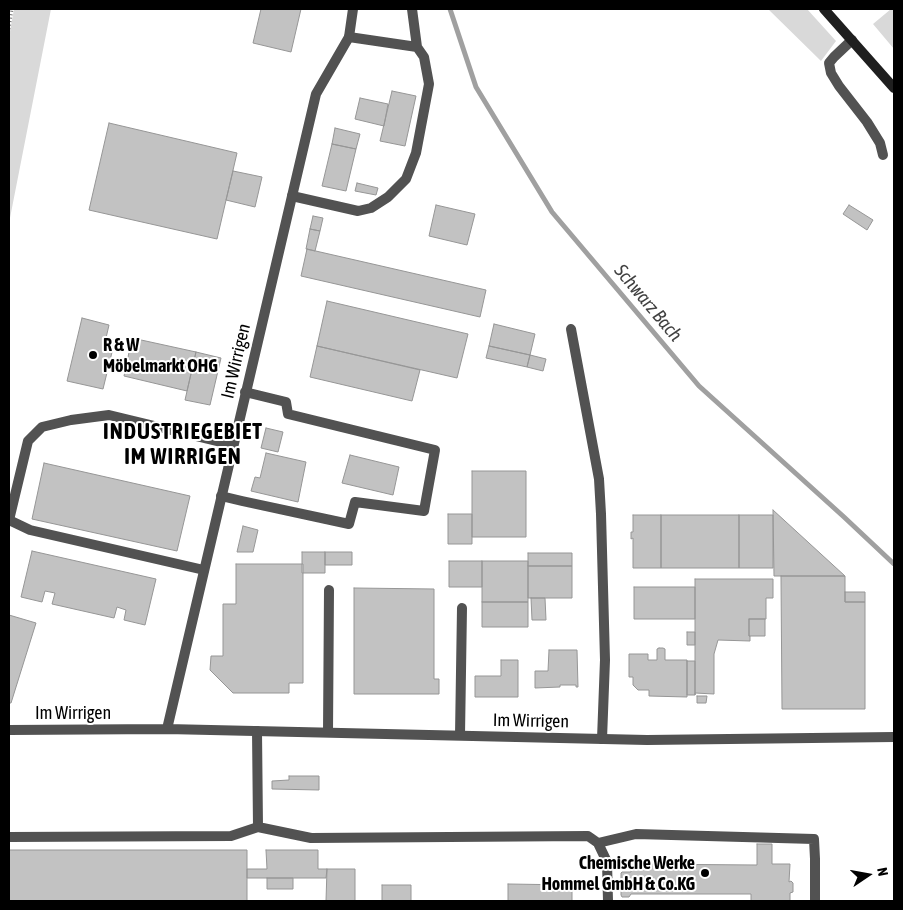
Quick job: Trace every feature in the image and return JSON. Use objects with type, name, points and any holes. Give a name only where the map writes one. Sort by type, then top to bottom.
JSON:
[{"type":"street","points":[[353,9],[349,37],[417,48]]},
{"type":"street","points":[[292,196],[358,211],[372,208],[388,197],[406,178],[416,153],[429,84],[424,57],[417,48],[412,9]]},
{"type":"street","points":[[824,9],[894,88]]},
{"type":"street","name":"Im Wirrigen","points":[[166,729],[316,94],[349,37]]},
{"type":"street","points":[[852,40],[829,63],[831,72],[880,143],[883,155]]},
{"type":"street","points":[[571,329],[599,479],[605,660],[602,739]]},
{"type":"street","points":[[221,496],[349,524],[356,502],[424,511],[435,450],[288,414],[286,402],[246,392]]},
{"type":"street","points":[[204,570],[30,530],[9,520],[28,441],[42,427],[71,420],[109,415],[233,445]]},
{"type":"street","points":[[328,732],[329,590]]},
{"type":"street","points":[[460,735],[462,608]]},
{"type":"street","name":"Im Wirrigen","points":[[9,730],[166,729],[647,740],[894,737]]},
{"type":"street","points":[[257,731],[258,827]]},
{"type":"street","points":[[9,837],[231,836],[258,827],[311,838],[588,836],[598,843],[608,862],[608,901]]},
{"type":"street","points":[[598,843],[636,834],[814,839],[815,901]]},
{"type":"path","points":[[9,29],[12,9]]},
{"type":"shaded area","points":[[14,9],[51,9],[9,223],[9,37]]},
{"type":"shaded area","points":[[768,9],[807,9],[836,41],[821,61]]},
{"type":"shaded area","points":[[891,9],[894,9],[894,49],[873,24]]},
{"type":"building","points":[[261,9],[301,9],[291,52],[253,43]]},
{"type":"building","points":[[392,91],[416,96],[405,146],[380,141]]},
{"type":"building","points":[[360,98],[388,104],[384,126],[355,119]]},
{"type":"building","points":[[109,123],[237,153],[217,239],[89,210]]},
{"type":"building","points":[[335,128],[360,134],[356,149],[332,144]]},
{"type":"building","points":[[332,144],[356,149],[346,191],[322,186]]},
{"type":"building","points":[[233,171],[262,177],[255,207],[226,200]]},
{"type":"building","points":[[357,183],[378,188],[376,195],[355,191]]},
{"type":"building","points":[[436,205],[475,214],[467,245],[429,236]]},
{"type":"building","points":[[849,205],[873,220],[867,230],[843,214]]},
{"type":"building","points":[[313,216],[323,218],[320,231],[310,229]]},
{"type":"building","points":[[310,229],[320,231],[315,251],[306,249]]},
{"type":"building","points":[[307,249],[486,290],[480,317],[301,276]]},
{"type":"building","points":[[327,301],[468,334],[457,378],[317,346]]},
{"type":"building","points":[[82,318],[109,325],[106,338],[115,340],[103,389],[67,381]]},
{"type":"building","points":[[494,324],[535,334],[530,355],[489,346]]},
{"type":"building","points":[[132,338],[196,352],[187,391],[124,376]]},
{"type":"building","points":[[317,346],[420,370],[412,401],[310,377]]},
{"type":"building","points":[[489,346],[530,355],[527,367],[486,358]]},
{"type":"building","points":[[196,352],[221,358],[210,405],[185,400]]},
{"type":"building","points":[[530,355],[546,359],[543,371],[527,367]]},
{"type":"building","points":[[266,428],[283,432],[278,452],[261,448]]},
{"type":"building","points":[[266,453],[306,462],[298,502],[251,491],[255,477],[260,478]]},
{"type":"building","points":[[350,455],[399,467],[393,495],[342,483]]},
{"type":"building","points":[[44,463],[190,496],[177,551],[32,519]]},
{"type":"building","points":[[472,471],[526,471],[526,537],[472,537]]},
{"type":"building","points":[[773,510],[845,576],[774,576]]},
{"type":"building","points":[[448,514],[472,514],[472,544],[448,544]]},
{"type":"building","points":[[633,515],[661,515],[661,568],[633,568],[633,538],[631,539],[631,532],[633,532]]},
{"type":"building","points":[[661,515],[739,515],[739,568],[661,568]]},
{"type":"building","points":[[739,515],[773,515],[773,568],[739,568]]},
{"type":"building","points":[[243,526],[258,530],[253,552],[237,552]]},
{"type":"building","points":[[32,551],[156,579],[145,625],[124,620],[126,610],[117,607],[114,618],[52,604],[55,593],[45,591],[42,602],[21,597]]},
{"type":"building","points":[[302,552],[325,552],[325,573],[302,573]]},
{"type":"building","points":[[325,552],[352,552],[352,565],[325,565]]},
{"type":"building","points":[[528,553],[572,553],[572,566],[528,566]]},
{"type":"building","points":[[449,561],[482,561],[482,587],[449,587]]},
{"type":"building","points":[[482,561],[528,561],[528,602],[482,602]]},
{"type":"building","points":[[236,564],[303,564],[303,683],[289,683],[289,693],[233,693],[210,670],[211,656],[223,656],[223,604],[236,604]]},
{"type":"building","points":[[528,566],[572,566],[572,598],[528,598]]},
{"type":"building","points":[[781,576],[845,576],[845,602],[865,602],[865,709],[782,709]]},
{"type":"building","points":[[695,579],[773,579],[773,598],[766,598],[766,619],[749,619],[750,641],[718,640],[714,654],[714,694],[695,693]]},
{"type":"building","points":[[634,587],[695,587],[695,619],[634,619]]},
{"type":"building","points":[[354,588],[434,589],[434,679],[439,679],[439,694],[354,694]]},
{"type":"building","points":[[845,592],[865,592],[865,602],[845,602]]},
{"type":"building","points":[[531,598],[545,598],[546,620],[532,620]]},
{"type":"building","points":[[482,602],[528,602],[528,627],[482,627]]},
{"type":"building","points":[[9,615],[36,623],[11,703],[9,703]]},
{"type":"building","points":[[749,619],[765,619],[765,636],[749,636]]},
{"type":"building","points":[[687,632],[695,632],[695,645],[687,645]]},
{"type":"building","points":[[657,649],[665,649],[665,660],[687,660],[687,697],[649,696],[649,690],[638,690],[633,685],[633,677],[629,677],[629,654],[648,654],[648,660],[657,660]]},
{"type":"building","points":[[549,650],[577,650],[578,687],[576,685],[560,685],[560,687],[535,688],[535,671],[548,671]]},
{"type":"building","points":[[501,660],[518,660],[518,697],[475,697],[475,676],[501,676]]},
{"type":"building","points":[[687,661],[695,661],[695,695],[687,695]]},
{"type":"building","points":[[697,696],[707,696],[706,703],[697,703]]},
{"type":"building","points":[[289,776],[319,776],[319,790],[272,789],[272,781],[289,780]]},
{"type":"building","name":"Chemische Werke Hommel GmbH & Co.KG","points":[[757,844],[772,844],[772,864],[790,864],[789,882],[793,883],[793,892],[790,893],[790,901],[751,901],[751,894],[631,894],[629,897],[622,897],[621,895],[621,873],[631,872],[631,864],[757,865]]},
{"type":"building","points":[[9,850],[247,850],[247,901],[9,901]]},
{"type":"building","points":[[266,850],[318,850],[318,869],[327,869],[326,878],[247,878],[247,869],[267,869]]},
{"type":"building","points":[[327,869],[355,869],[355,901],[326,901]]},
{"type":"building","points":[[267,878],[293,878],[293,889],[267,889]]},
{"type":"building","points":[[508,884],[572,885],[572,901],[508,901]]},
{"type":"building","points":[[382,885],[411,885],[411,901],[382,901]]},
{"type":"waterway","name":"Schwarz Bach","points":[[450,9],[476,87],[552,212],[699,386],[894,564]]},
{"type":"place","name":"R & W Möbelmarkt OHG","points":[[93,355]]},
{"type":"place","name":"Chemische Werke Hommel GmbH & Co.KG","points":[[705,873]]},
{"type":"district","name":"INDUSTRIEGEBIET IM WIRRIGEN","points":[[183,445]]}]
